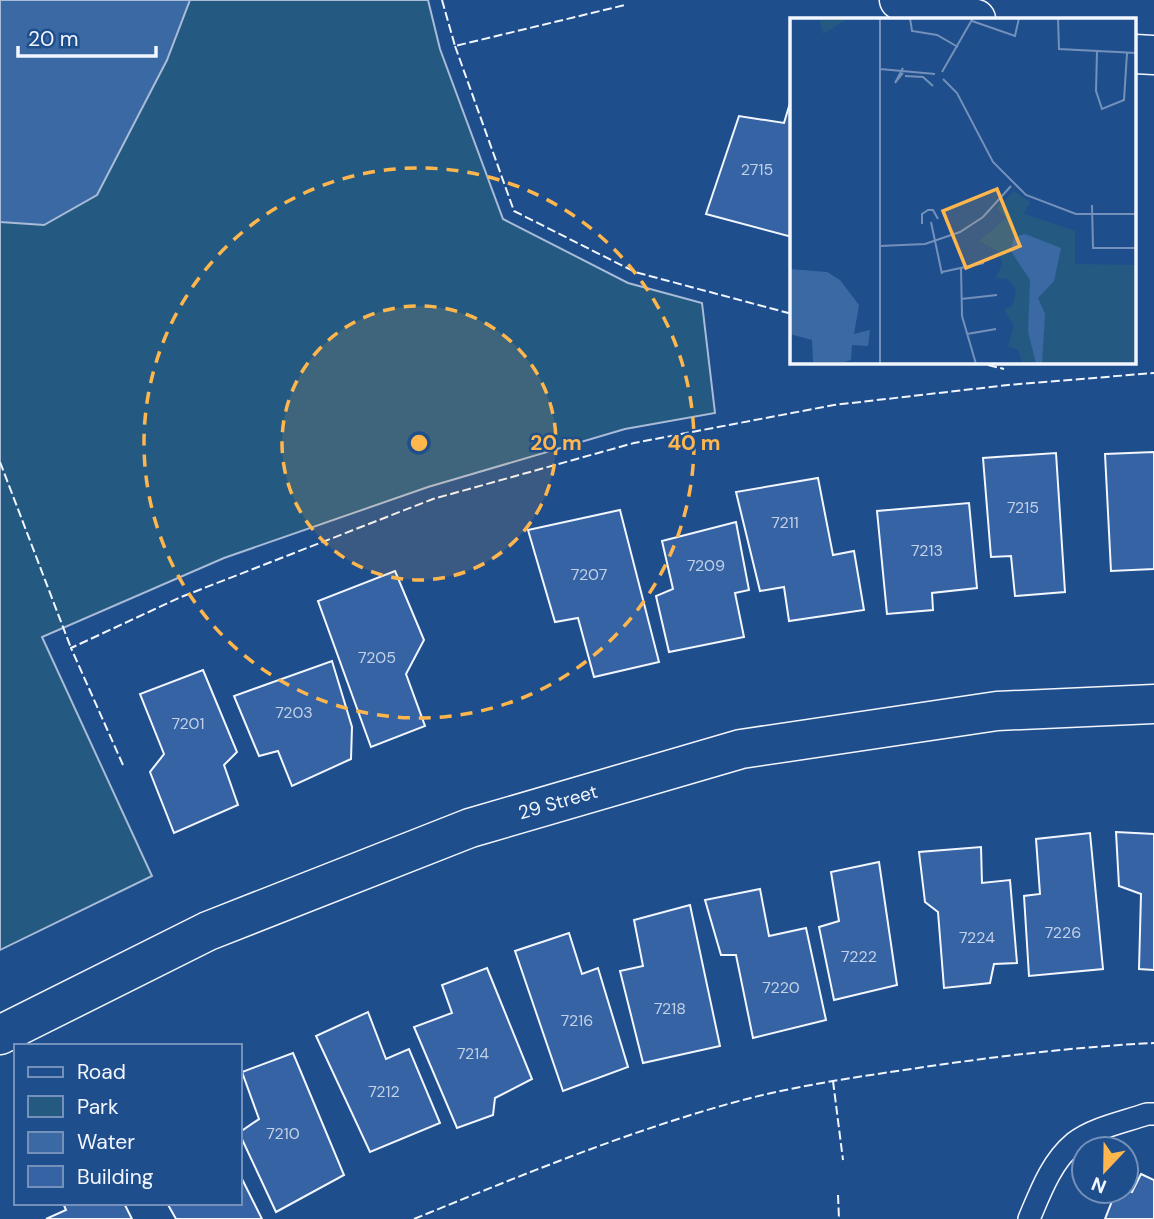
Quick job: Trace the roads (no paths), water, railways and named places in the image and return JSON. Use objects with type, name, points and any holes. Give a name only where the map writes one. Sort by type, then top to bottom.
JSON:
[{"type":"street","points":[[899,0],[972,18]]},
{"type":"street","points":[[1136,54],[1154,55]]},
{"type":"street","name":"29 Street","points":[[0,1035],[208,931],[470,828],[728,753],[997,711],[1154,704]]},
{"type":"lane","points":[[1029,1219],[1052,1169],[1075,1143],[1101,1130],[1154,1114]]},
{"type":"water","points":[[0,0],[190,0],[167,60],[97,195],[44,225],[0,222]]}]
